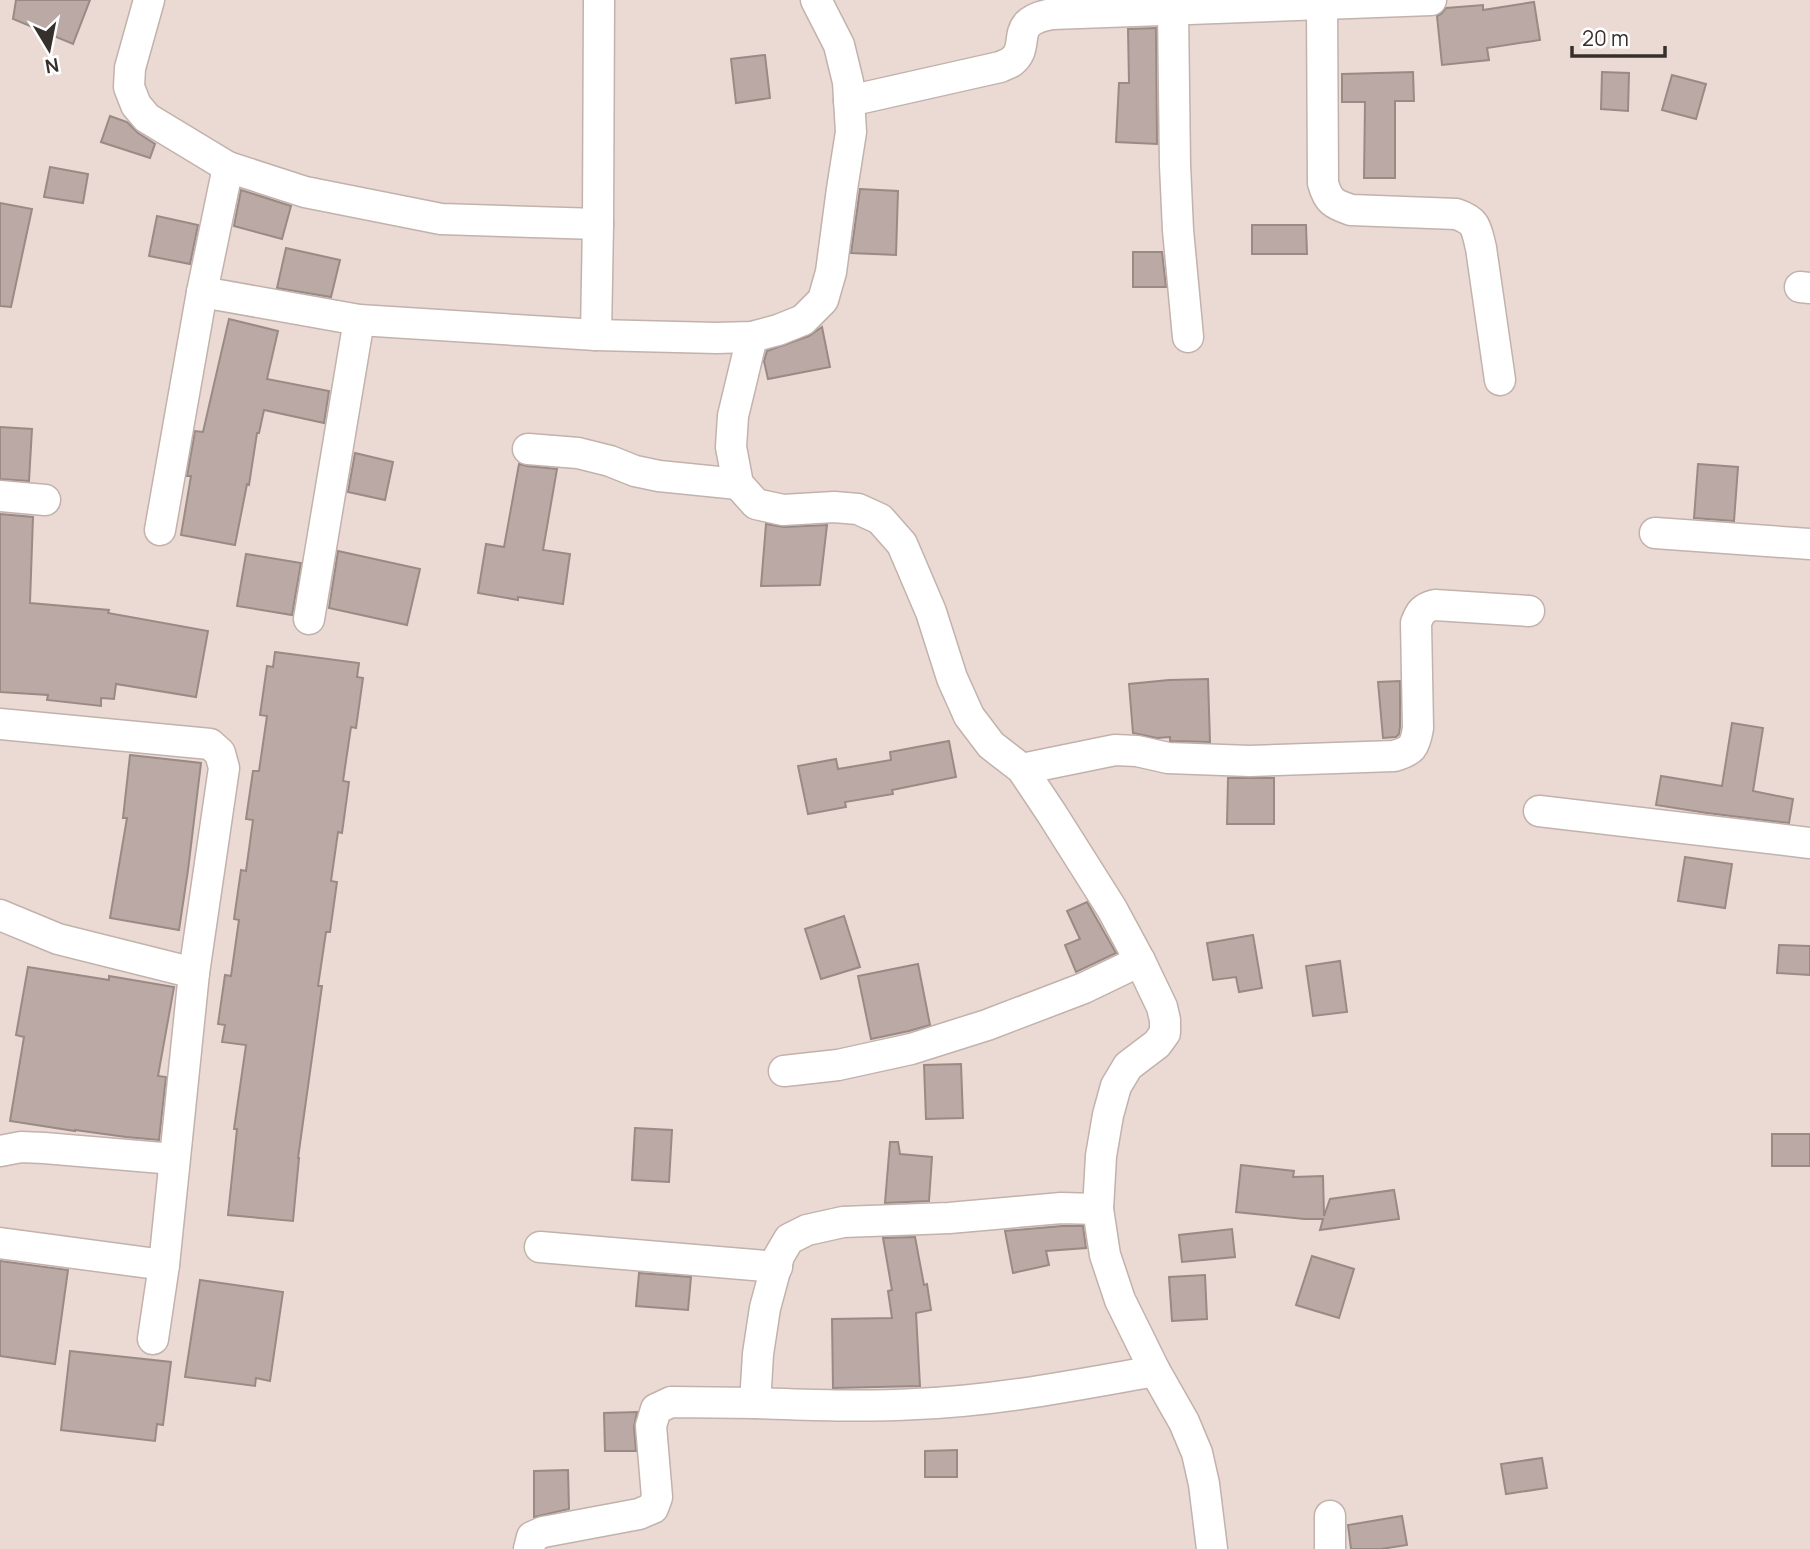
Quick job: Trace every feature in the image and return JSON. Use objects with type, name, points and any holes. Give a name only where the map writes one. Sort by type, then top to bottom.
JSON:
[{"type":"street","points":[[149,0],[130,68],[129,87],[136,106],[147,118],[228,167],[305,192],[441,219],[598,224]]},
{"type":"street","points":[[596,335],[599,0]]},
{"type":"street","points":[[202,292],[359,320],[596,335],[752,337],[803,320],[823,300],[831,272],[851,132],[848,82],[839,45],[816,0]]},
{"type":"street","points":[[849,101],[1000,67],[1012,61],[1019,51],[1022,30],[1030,21],[1040,16],[1288,2],[1322,4],[1431,0]]},
{"type":"street","points":[[1322,4],[1323,183],[1327,196],[1336,205],[1350,210],[1456,214],[1469,219],[1477,230],[1481,248],[1500,380]]},
{"type":"street","points":[[1173,10],[1175,178],[1188,337]]},
{"type":"street","points":[[160,530],[202,292],[228,167]]},
{"type":"street","points":[[309,619],[359,320]]},
{"type":"street","points":[[752,337],[733,416],[731,447],[738,484],[756,504],[783,510],[834,507],[858,509],[880,519],[902,544],[931,612],[952,678],[969,716],[991,744],[1022,769],[1112,909],[1162,1007],[1165,1033],[1157,1044],[1128,1066],[1116,1086],[1101,1156],[1098,1209],[1104,1255],[1120,1300],[1184,1422],[1197,1453],[1204,1484],[1212,1549]]},
{"type":"street","points":[[528,449],[578,453],[660,476],[738,484]]},
{"type":"street","points":[[0,496],[46,500]]},
{"type":"street","points":[[1655,533],[1810,544]]},
{"type":"street","points":[[1022,769],[1115,750],[1137,751],[1168,758],[1250,761],[1394,756],[1407,752],[1415,743],[1418,728],[1416,624],[1419,613],[1435,605],[1529,611]]},
{"type":"street","points":[[0,723],[210,744],[220,753],[224,768],[194,972],[164,1265],[153,1339]]},
{"type":"street","points":[[1539,811],[1810,843]]},
{"type":"street","points":[[0,915],[58,939],[194,972]]},
{"type":"street","points":[[784,1071],[863,1060],[987,1026],[1084,988],[1140,961]]},
{"type":"street","points":[[0,1151],[21,1147],[44,1148],[174,1159]]},
{"type":"street","points":[[755,1402],[765,1307],[779,1256],[789,1239],[807,1230],[843,1222],[948,1218],[1061,1208],[1098,1209]]},
{"type":"street","points":[[0,1243],[164,1265]]},
{"type":"street","points":[[540,1247],[776,1267]]},
{"type":"street","points":[[529,1549],[531,1537],[543,1532],[639,1514],[653,1508],[657,1497],[651,1426],[656,1409],[671,1402],[755,1402],[822,1406],[918,1404],[1021,1394],[1155,1371]]},
{"type":"street","points":[[1330,1516],[1330,1549]]},
{"type":"building","points":[[16,0],[90,0],[73,44],[13,19]]},
{"type":"building","points":[[1534,2],[1540,40],[1487,48],[1489,60],[1442,65],[1437,16],[1446,8],[1483,5],[1483,10]]},
{"type":"building","points":[[1156,28],[1157,144],[1116,142],[1119,83],[1129,83],[1128,29]]},
{"type":"building","points":[[765,55],[770,98],[736,103],[731,59]]},
{"type":"building","points":[[1413,72],[1414,101],[1395,101],[1395,178],[1364,178],[1365,102],[1342,102],[1342,74]]},
{"type":"building","points":[[1602,72],[1629,73],[1628,111],[1601,109]]},
{"type":"building","points":[[1672,75],[1706,84],[1696,119],[1662,110]]},
{"type":"building","points":[[110,116],[127,122],[155,144],[150,158],[101,142]]},
{"type":"building","points":[[50,167],[88,174],[83,203],[44,197]]},
{"type":"building","points":[[860,189],[898,191],[896,255],[851,253]]},
{"type":"building","points":[[241,190],[291,206],[282,239],[234,226]]},
{"type":"building","points":[[0,203],[32,209],[11,307],[0,306]]},
{"type":"building","points":[[157,216],[198,225],[190,264],[149,256]]},
{"type":"building","points":[[1252,225],[1306,225],[1307,254],[1252,254]]},
{"type":"building","points":[[286,248],[340,260],[331,297],[277,288]]},
{"type":"building","points":[[1133,252],[1162,252],[1166,287],[1133,287]]},
{"type":"building","points":[[229,319],[278,331],[267,379],[329,391],[324,423],[264,410],[235,545],[181,535],[195,431],[203,432]]},
{"type":"building","points":[[822,327],[830,367],[768,379],[764,361],[767,351],[809,336]]},
{"type":"building","points":[[0,427],[32,429],[29,481],[0,479]]},
{"type":"building","points":[[355,453],[393,462],[385,500],[348,492]]},
{"type":"building","points":[[519,464],[557,469],[543,550],[570,554],[563,604],[478,593],[486,544],[504,547]]},
{"type":"building","points":[[1698,464],[1738,467],[1734,521],[1694,518]]},
{"type":"building","points":[[0,514],[33,517],[30,603],[109,610],[108,613],[208,631],[196,697],[116,684],[114,699],[101,698],[101,706],[47,700],[48,695],[0,692]]},
{"type":"building","points":[[766,524],[784,527],[827,525],[820,585],[761,586]]},
{"type":"building","points":[[338,551],[420,569],[407,625],[329,608]]},
{"type":"building","points":[[246,554],[301,563],[292,615],[237,606]]},
{"type":"building","points":[[275,652],[359,663],[357,677],[363,678],[356,728],[351,727],[343,781],[349,782],[342,833],[338,832],[331,881],[337,882],[318,986],[322,986],[298,1158],[293,1221],[228,1215],[237,1129],[234,1129],[246,1045],[222,1042],[225,1025],[218,1024],[225,975],[231,976],[239,920],[234,919],[241,870],[246,871],[253,820],[246,819],[253,771],[259,771],[267,716],[260,715],[267,666],[273,667]]},
{"type":"building","points":[[1208,679],[1210,742],[1170,741],[1170,737],[1157,738],[1133,733],[1129,684]]},
{"type":"building","points":[[1400,681],[1399,734],[1396,737],[1383,738],[1378,682]]},
{"type":"building","points":[[1732,723],[1763,728],[1753,791],[1793,799],[1789,823],[1656,805],[1661,776],[1722,786]]},
{"type":"building","points":[[949,741],[956,777],[892,790],[893,794],[845,802],[846,807],[808,814],[798,766],[836,759],[838,769],[891,760],[890,752]]},
{"type":"building","points":[[130,755],[201,763],[179,930],[110,918],[127,818],[123,818]]},
{"type":"building","points":[[1228,778],[1274,778],[1274,824],[1227,824]]},
{"type":"building","points":[[1685,857],[1732,864],[1725,908],[1678,901]]},
{"type":"building","points":[[1087,902],[1116,953],[1076,972],[1065,945],[1080,939],[1067,911]]},
{"type":"building","points":[[844,916],[860,967],[821,979],[805,929]]},
{"type":"building","points":[[1253,935],[1262,988],[1239,992],[1236,977],[1213,980],[1207,943]]},
{"type":"building","points":[[1779,945],[1810,946],[1810,975],[1777,973]]},
{"type":"building","points":[[1340,961],[1347,1012],[1313,1016],[1306,966]]},
{"type":"building","points":[[918,964],[930,1025],[871,1039],[858,976]]},
{"type":"building","points":[[28,967],[174,987],[158,1076],[166,1077],[159,1140],[10,1121],[24,1037],[16,1035]]},
{"type":"building","points":[[961,1064],[963,1118],[926,1119],[924,1065]]},
{"type":"building","points":[[635,1128],[672,1130],[669,1182],[632,1180]]},
{"type":"building","points":[[1772,1134],[1810,1134],[1810,1166],[1772,1166]]},
{"type":"building","points":[[890,1142],[898,1142],[900,1154],[932,1157],[929,1201],[885,1203]]},
{"type":"building","points":[[1241,1165],[1294,1171],[1293,1177],[1323,1176],[1324,1216],[1330,1199],[1394,1190],[1399,1219],[1320,1230],[1323,1219],[1236,1212]]},
{"type":"building","points":[[1083,1226],[1086,1248],[1046,1251],[1049,1265],[1013,1273],[1005,1231]]},
{"type":"building","points":[[1232,1229],[1235,1257],[1182,1262],[1179,1235]]},
{"type":"building","points":[[915,1237],[931,1310],[916,1313],[920,1386],[833,1388],[832,1319],[892,1318],[888,1291],[892,1290],[883,1238]]},
{"type":"building","points":[[1312,1256],[1354,1269],[1339,1318],[1296,1305]]},
{"type":"building","points":[[0,1261],[68,1270],[55,1364],[0,1356]]},
{"type":"building","points":[[639,1273],[691,1277],[688,1310],[636,1306]]},
{"type":"building","points":[[1205,1275],[1207,1319],[1172,1321],[1169,1277]]},
{"type":"building","points":[[200,1280],[283,1292],[270,1381],[256,1378],[255,1386],[185,1377]]},
{"type":"building","points":[[70,1351],[171,1362],[163,1425],[157,1424],[155,1441],[61,1430]]},
{"type":"building","points":[[637,1412],[634,1427],[636,1451],[605,1451],[604,1413]]},
{"type":"building","points":[[957,1450],[957,1477],[925,1477],[925,1451]]},
{"type":"building","points":[[1542,1458],[1547,1488],[1506,1494],[1501,1464]]},
{"type":"building","points":[[568,1470],[569,1509],[534,1517],[534,1471]]},
{"type":"building","points":[[1402,1516],[1407,1545],[1381,1549],[1351,1549],[1348,1525]]}]
